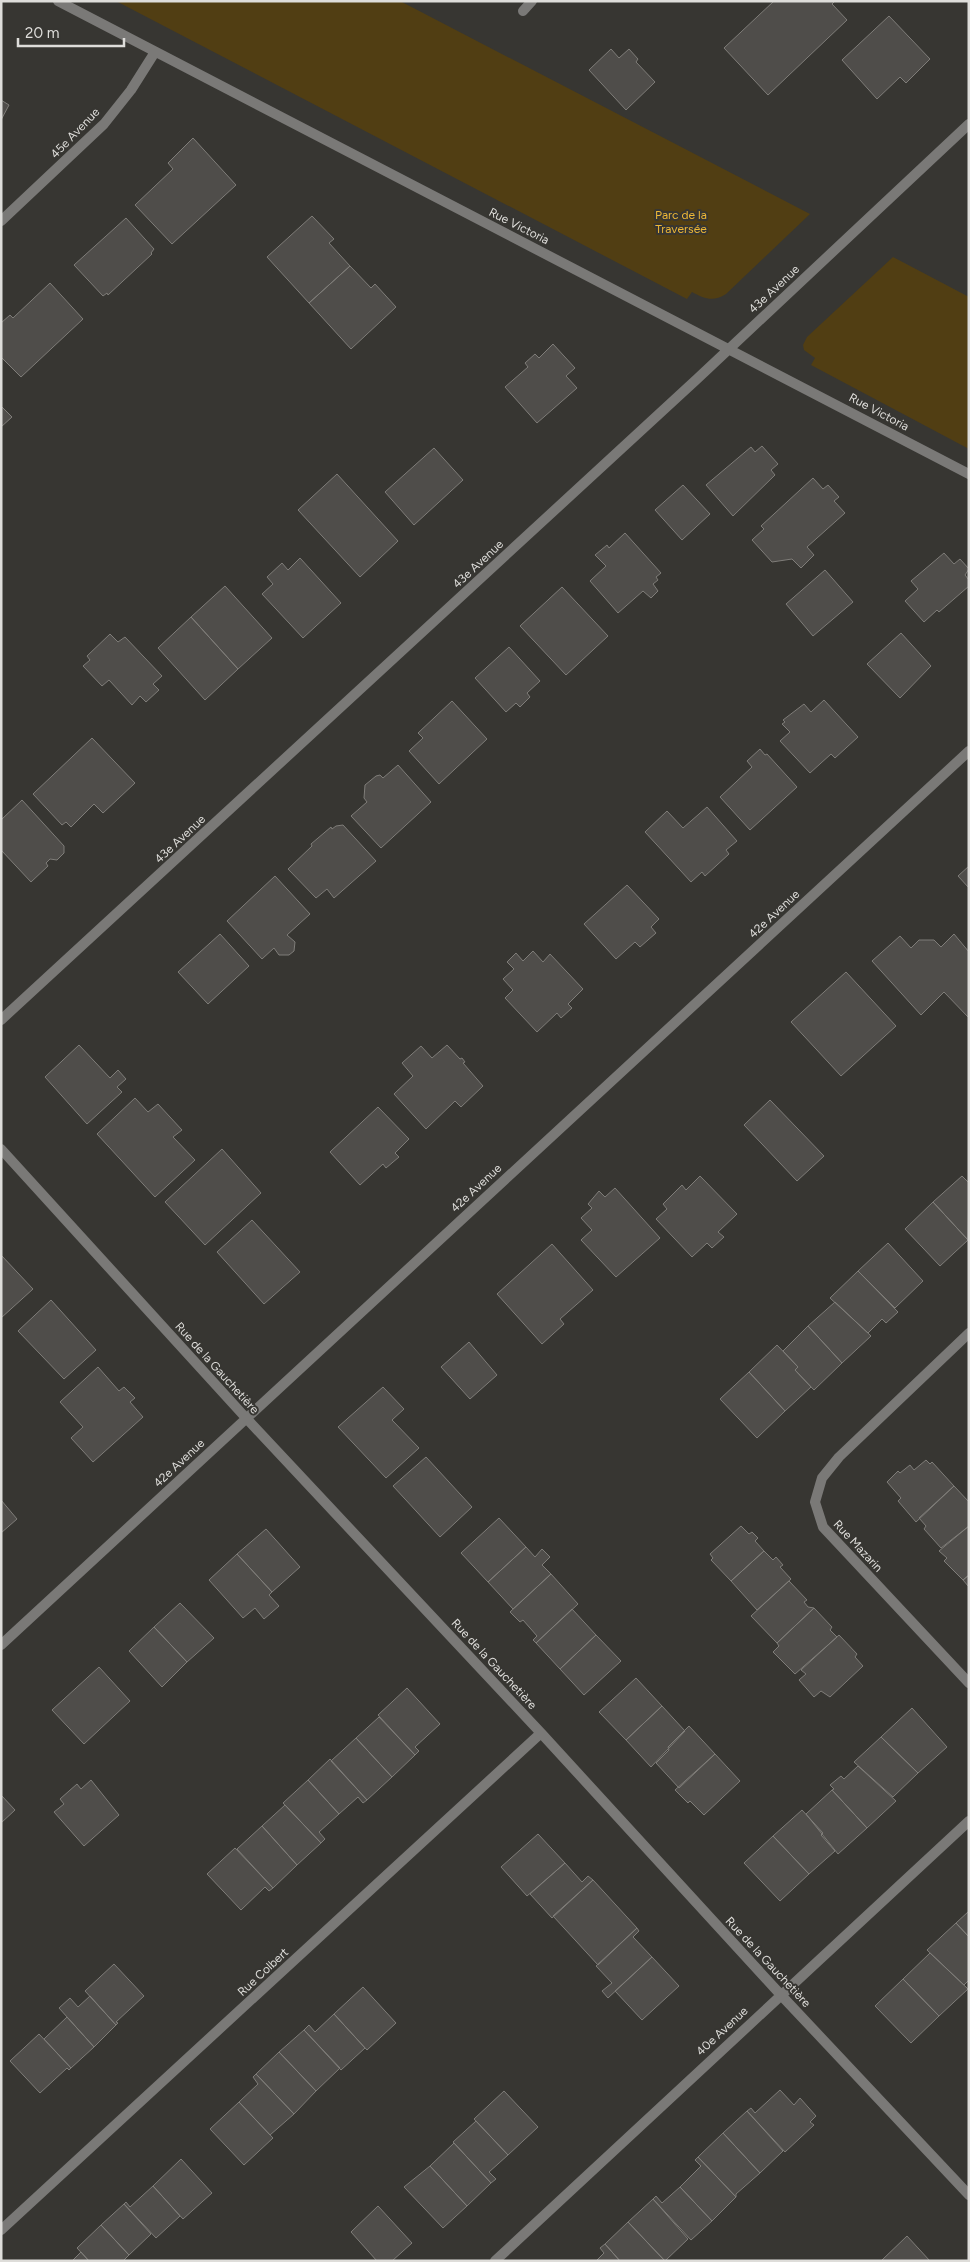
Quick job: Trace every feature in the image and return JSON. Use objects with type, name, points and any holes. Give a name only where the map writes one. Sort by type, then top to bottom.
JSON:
[{"type":"street","name":"Rue Victoria","points":[[58,1],[969,474]]},
{"type":"street","points":[[523,11],[532,1]]},
{"type":"street","name":"45e Avenue","points":[[1,221],[104,124],[131,90],[155,52]]},
{"type":"street","name":"43e Avenue","points":[[1,1020],[730,349],[969,124]]},
{"type":"street","name":"42e Avenue","points":[[1,1645],[969,751]]},
{"type":"street","name":"Rue de la Gauchetière","points":[[1,1149],[246,1418],[541,1733],[780,1994],[969,2196]]},
{"type":"street","name":"Rue Mazarin","points":[[969,1334],[839,1457],[822,1478],[815,1502],[823,1527],[969,1683]]},
{"type":"street","name":"Rue Colbert","points":[[1,2230],[541,1733]]},
{"type":"street","name":"40e Avenue","points":[[494,2261],[780,1994],[969,1821]]},
{"type":"green space","name":"Parc de la Traversée","points":[[116,1],[400,1],[810,214],[726,294],[709,299],[692,292],[687,299]]},
{"type":"green space","points":[[893,257],[969,297],[969,449],[811,365],[815,358],[804,350],[803,345],[807,337]]},
{"type":"building","points":[[774,1],[835,1],[832,4],[847,20],[768,95],[724,48]]},
{"type":"building","points":[[889,16],[930,59],[906,83],[900,77],[877,99],[842,60]]},
{"type":"building","points":[[611,49],[619,58],[629,49],[638,59],[636,62],[655,82],[626,110],[589,70]]},
{"type":"building","points":[[1,100],[9,105],[1,120]]},
{"type":"building","points":[[193,138],[236,185],[172,244],[135,205],[173,169],[168,163]]},
{"type":"building","points":[[312,216],[334,239],[329,243],[350,266],[309,303],[267,257]]},
{"type":"building","points":[[126,218],[154,249],[152,254],[108,295],[107,293],[103,296],[74,265]]},
{"type":"building","points":[[350,266],[371,288],[375,284],[396,307],[351,349],[309,303]]},
{"type":"building","points":[[50,283],[83,319],[21,377],[1,357],[1,323],[10,315],[13,318]]},
{"type":"building","points":[[553,344],[575,368],[566,376],[577,388],[537,423],[505,387],[528,367],[525,363],[535,354],[539,358]]},
{"type":"building","points":[[1,406],[12,417],[1,427]]},
{"type":"building","points":[[762,446],[778,464],[771,470],[775,475],[733,516],[706,485],[751,447],[755,452]]},
{"type":"building","points":[[434,448],[463,480],[414,525],[385,492]]},
{"type":"building","points":[[337,474],[398,541],[360,577],[298,510]]},
{"type":"building","points":[[813,478],[823,489],[828,485],[839,497],[834,501],[845,513],[807,547],[814,555],[801,568],[792,559],[772,562],[752,540],[764,529],[761,526]]},
{"type":"building","points":[[683,485],[710,514],[682,540],[655,510]]},
{"type":"building","points":[[625,533],[661,573],[656,577],[658,580],[653,584],[658,591],[651,598],[643,591],[618,613],[590,581],[606,566],[595,555],[607,545],[609,548]]},
{"type":"building","points":[[944,553],[954,564],[960,559],[969,569],[965,575],[969,580],[969,586],[939,612],[937,610],[924,622],[905,601],[918,589],[911,581]]},
{"type":"building","points":[[300,558],[341,603],[303,638],[262,594],[273,584],[267,577],[282,563],[288,570]]},
{"type":"building","points":[[825,570],[853,602],[813,636],[786,604]]},
{"type":"building","points":[[225,586],[272,638],[238,669],[191,617]]},
{"type":"building","points":[[562,587],[608,636],[566,675],[520,626]]},
{"type":"building","points":[[191,617],[238,669],[205,700],[158,648]]},
{"type":"building","points":[[901,633],[931,666],[900,698],[867,664]]},
{"type":"building","points":[[110,634],[118,642],[125,637],[162,676],[153,684],[159,690],[146,702],[140,696],[132,705],[109,680],[102,686],[83,666],[90,660],[87,656]]},
{"type":"building","points":[[509,647],[540,681],[527,693],[530,697],[520,707],[516,703],[506,712],[475,678]]},
{"type":"building","points":[[824,700],[858,737],[835,758],[831,754],[810,773],[780,741],[790,732],[782,724],[785,722],[783,720],[804,704],[811,712]]},
{"type":"building","points":[[452,701],[487,739],[439,784],[409,751],[423,738],[418,733]]},
{"type":"building","points":[[92,738],[135,783],[103,813],[94,804],[71,827],[66,822],[62,825],[33,794]]},
{"type":"building","points":[[760,749],[765,755],[767,754],[797,787],[750,830],[720,797],[752,767],[747,761]]},
{"type":"building","points":[[398,765],[431,802],[381,848],[351,816],[367,802],[364,798],[365,785],[376,776],[380,775],[383,778]]},
{"type":"building","points":[[22,800],[64,846],[64,853],[57,860],[50,859],[46,863],[48,866],[31,882],[1,850],[1,820]]},
{"type":"building","points":[[707,807],[737,841],[726,850],[729,854],[705,876],[702,872],[691,882],[645,832],[667,811],[683,828]]},
{"type":"building","points":[[343,825],[376,861],[334,898],[327,889],[316,898],[288,869],[312,846],[311,844],[331,827],[332,829]]},
{"type":"building","points":[[969,866],[969,888],[958,876]]},
{"type":"building","points":[[275,876],[310,914],[287,935],[295,942],[294,951],[289,955],[279,955],[274,948],[262,959],[227,921]]},
{"type":"building","points":[[627,885],[659,919],[651,927],[656,933],[640,947],[635,942],[616,959],[584,924]]},
{"type":"building","points":[[220,934],[249,966],[208,1004],[178,972]]},
{"type":"building","points":[[954,934],[969,952],[969,1018],[944,992],[921,1015],[872,961],[900,936],[911,948],[919,940],[934,940],[941,947]]},
{"type":"building","points":[[533,951],[543,962],[550,954],[583,989],[568,1004],[572,1008],[561,1018],[557,1013],[537,1032],[505,998],[513,990],[503,979],[514,969],[507,962],[516,953],[523,961]]},
{"type":"building","points":[[846,972],[896,1026],[841,1076],[791,1022]]},
{"type":"building","points":[[79,1045],[110,1078],[118,1070],[126,1079],[117,1087],[122,1092],[87,1124],[45,1077]]},
{"type":"building","points":[[447,1045],[460,1059],[462,1058],[465,1062],[463,1063],[483,1086],[461,1107],[455,1101],[426,1129],[394,1094],[413,1076],[402,1063],[421,1046],[432,1058]]},
{"type":"building","points":[[135,1098],[148,1112],[158,1104],[182,1130],[173,1137],[195,1160],[155,1197],[97,1134]]},
{"type":"building","points":[[770,1100],[824,1156],[797,1181],[744,1125]]},
{"type":"building","points":[[378,1107],[409,1139],[395,1153],[399,1157],[386,1168],[383,1164],[360,1185],[330,1152]]},
{"type":"building","points":[[222,1149],[261,1193],[205,1245],[165,1202]]},
{"type":"building","points":[[700,1176],[737,1214],[718,1232],[724,1237],[712,1248],[707,1243],[692,1257],[656,1219],[667,1209],[663,1204],[682,1185],[686,1190]]},
{"type":"building","points":[[962,1176],[969,1183],[968,1240],[933,1202]]},
{"type":"building","points":[[615,1188],[660,1238],[616,1277],[581,1240],[592,1230],[581,1218],[592,1208],[588,1204],[599,1191],[605,1197]]},
{"type":"building","points":[[933,1202],[968,1240],[940,1266],[905,1229]]},
{"type":"building","points":[[252,1220],[300,1272],[264,1304],[217,1252]]},
{"type":"building","points":[[888,1243],[923,1281],[895,1308],[858,1271]]},
{"type":"building","points":[[552,1244],[593,1290],[560,1319],[564,1324],[542,1344],[497,1294]]},
{"type":"building","points":[[1,1255],[33,1289],[1,1318]]},
{"type":"building","points":[[858,1271],[898,1312],[886,1323],[882,1319],[868,1333],[830,1298]]},
{"type":"building","points":[[51,1300],[96,1350],[64,1379],[18,1331]]},
{"type":"building","points":[[835,1302],[871,1336],[842,1363],[808,1326]]},
{"type":"building","points":[[808,1326],[842,1363],[814,1390],[795,1370],[798,1367],[783,1351]]},
{"type":"building","points":[[469,1342],[497,1375],[470,1399],[441,1367]]},
{"type":"building","points":[[777,1345],[798,1367],[795,1370],[811,1387],[785,1411],[749,1372]]},
{"type":"building","points":[[98,1367],[119,1391],[124,1387],[135,1398],[130,1402],[143,1417],[93,1462],[71,1438],[83,1427],[60,1402]]},
{"type":"building","points":[[749,1372],[785,1411],[757,1438],[720,1399]]},
{"type":"building","points":[[383,1387],[404,1409],[392,1420],[419,1448],[386,1478],[338,1427]]},
{"type":"building","points":[[426,1457],[472,1507],[440,1537],[393,1486]]},
{"type":"building","points":[[926,1460],[930,1464],[932,1462],[954,1486],[916,1522],[898,1501],[901,1498],[887,1482],[898,1471],[900,1473],[910,1465],[914,1470]]},
{"type":"building","points":[[954,1486],[969,1502],[969,1526],[941,1548],[924,1529],[926,1526],[919,1518]]},
{"type":"building","points":[[1,1500],[17,1519],[1,1533]]},
{"type":"building","points":[[499,1518],[526,1547],[488,1582],[461,1553]]},
{"type":"building","points":[[741,1526],[749,1534],[752,1532],[758,1538],[755,1541],[764,1551],[731,1581],[711,1560],[713,1558],[710,1554]]},
{"type":"building","points":[[969,1526],[969,1575],[963,1580],[944,1561],[947,1558],[939,1551]]},
{"type":"building","points":[[266,1529],[300,1567],[272,1592],[237,1554]]},
{"type":"building","points":[[526,1547],[535,1557],[542,1549],[550,1557],[542,1565],[551,1574],[513,1609],[488,1582]]},
{"type":"building","points":[[764,1551],[773,1560],[776,1557],[783,1565],[780,1567],[791,1579],[757,1610],[731,1581]]},
{"type":"building","points":[[237,1554],[272,1592],[269,1595],[279,1606],[264,1619],[255,1608],[243,1618],[209,1580]]},
{"type":"building","points":[[551,1574],[578,1604],[536,1643],[533,1640],[537,1636],[523,1620],[520,1622],[510,1612]]},
{"type":"building","points":[[969,1575],[969,1587],[963,1580]]},
{"type":"building","points":[[789,1581],[807,1600],[804,1602],[808,1607],[814,1608],[777,1643],[751,1616]]},
{"type":"building","points":[[180,1603],[214,1638],[187,1662],[154,1627]]},
{"type":"building","points":[[814,1608],[832,1627],[830,1630],[837,1637],[795,1674],[773,1652],[779,1646],[777,1643]]},
{"type":"building","points":[[572,1609],[596,1635],[560,1669],[536,1643]]},
{"type":"building","points":[[154,1627],[187,1662],[162,1687],[129,1651]]},
{"type":"building","points":[[596,1635],[621,1661],[584,1695],[560,1669]]},
{"type":"building","points":[[839,1635],[857,1654],[855,1657],[863,1666],[830,1697],[821,1691],[814,1697],[799,1680],[806,1674],[801,1670]]},
{"type":"building","points":[[99,1667],[130,1701],[84,1744],[52,1710]]},
{"type":"building","points":[[636,1678],[662,1706],[626,1740],[599,1712]]},
{"type":"building","points":[[407,1688],[440,1724],[415,1747],[419,1751],[415,1755],[378,1715]]},
{"type":"building","points":[[662,1706],[685,1731],[651,1767],[626,1740]]},
{"type":"building","points":[[912,1708],[947,1747],[918,1773],[881,1737]]},
{"type":"building","points":[[379,1717],[415,1755],[392,1777],[356,1738]]},
{"type":"building","points":[[689,1726],[715,1754],[679,1788],[656,1763],[669,1750],[668,1747]]},
{"type":"building","points":[[881,1737],[918,1773],[893,1797],[854,1762]]},
{"type":"building","points":[[356,1738],[392,1777],[367,1800],[331,1761]]},
{"type":"building","points":[[715,1754],[740,1781],[704,1815],[675,1790]]},
{"type":"building","points":[[330,1759],[367,1800],[363,1803],[358,1797],[339,1814],[308,1780]]},
{"type":"building","points":[[858,1766],[896,1801],[867,1828],[832,1790],[834,1789],[830,1785],[841,1776],[844,1779]]},
{"type":"building","points":[[91,1780],[119,1815],[84,1846],[54,1812],[64,1804],[60,1799],[77,1784],[81,1789]]},
{"type":"building","points":[[308,1780],[339,1814],[319,1832],[325,1839],[321,1843],[283,1803]]},
{"type":"building","points":[[832,1790],[867,1828],[838,1854],[806,1814]]},
{"type":"building","points":[[1,1795],[15,1810],[1,1823]]},
{"type":"building","points":[[285,1805],[321,1843],[297,1865],[262,1826]]},
{"type":"building","points":[[802,1810],[823,1833],[821,1835],[835,1851],[809,1874],[773,1836]]},
{"type":"building","points":[[262,1826],[297,1865],[273,1888],[237,1849]]},
{"type":"building","points":[[538,1834],[565,1863],[527,1896],[501,1867]]},
{"type":"building","points":[[773,1836],[809,1874],[780,1901],[744,1863]]},
{"type":"building","points":[[235,1848],[273,1888],[269,1891],[265,1887],[241,1910],[207,1874]]},
{"type":"building","points":[[565,1863],[582,1882],[588,1876],[593,1880],[552,1918],[530,1894]]},
{"type":"building","points":[[593,1880],[637,1928],[598,1965],[553,1916]]},
{"type":"building","points":[[969,1911],[969,1937],[956,1923]]},
{"type":"building","points":[[956,1923],[969,1937],[969,1980],[964,1985],[927,1950]]},
{"type":"building","points":[[637,1928],[639,1931],[633,1937],[652,1957],[608,1998],[602,1991],[612,1983],[596,1966]]},
{"type":"building","points":[[930,1953],[968,1989],[939,2016],[903,1979]]},
{"type":"building","points":[[652,1957],[679,1986],[642,2020],[615,1991]]},
{"type":"building","points":[[114,1964],[144,1996],[116,2022],[118,2023],[116,2025],[85,1991]]},
{"type":"building","points":[[903,1979],[939,2016],[911,2043],[875,2006]]},
{"type":"building","points":[[363,1987],[396,2023],[367,2050],[334,2014]]},
{"type":"building","points":[[90,1996],[116,2025],[94,2047],[59,2008],[70,1998],[78,2007]]},
{"type":"building","points":[[334,2014],[365,2048],[341,2070],[304,2030],[309,2025],[315,2032]]},
{"type":"building","points":[[67,2017],[94,2047],[71,2068],[44,2039]]},
{"type":"building","points":[[304,2030],[340,2068],[316,2091],[279,2052]]},
{"type":"building","points":[[39,2034],[71,2068],[69,2070],[67,2068],[40,2093],[10,2061]]},
{"type":"building","points":[[279,2052],[316,2091],[294,2114],[256,2074]]},
{"type":"building","points":[[256,2074],[294,2114],[270,2135],[239,2102],[258,2084],[253,2077]]},
{"type":"building","points":[[780,2090],[794,2105],[800,2098],[816,2116],[810,2122],[814,2125],[785,2152],[747,2111],[751,2108],[755,2113]]},
{"type":"building","points":[[504,2091],[538,2127],[508,2155],[474,2119]]},
{"type":"building","points":[[239,2102],[273,2138],[244,2165],[210,2129]]},
{"type":"building","points":[[747,2111],[783,2151],[760,2173],[723,2133]]},
{"type":"building","points":[[476,2121],[508,2155],[489,2172],[496,2179],[491,2183],[453,2142]]},
{"type":"building","points":[[723,2133],[760,2173],[736,2194],[736,2197],[698,2157]]},
{"type":"building","points":[[454,2143],[491,2183],[467,2206],[430,2166]]},
{"type":"building","points":[[698,2157],[736,2197],[712,2221],[680,2187],[701,2166],[695,2160]]},
{"type":"building","points":[[181,2159],[212,2193],[183,2219],[153,2186]]},
{"type":"building","points":[[430,2166],[467,2206],[443,2228],[404,2187]]},
{"type":"building","points":[[153,2186],[180,2216],[156,2238],[124,2204],[126,2202],[130,2207]]},
{"type":"building","points":[[680,2187],[712,2221],[691,2240],[653,2199],[656,2196],[662,2203]]},
{"type":"building","points":[[653,2199],[688,2239],[665,2261],[628,2222]]},
{"type":"building","points":[[124,2204],[151,2234],[129,2255],[101,2225]]},
{"type":"building","points":[[378,2206],[412,2243],[392,2261],[377,2261],[351,2232]]},
{"type":"building","points":[[628,2222],[665,2261],[620,2261],[605,2244]]},
{"type":"building","points":[[101,2225],[129,2255],[123,2261],[89,2261],[77,2248]]},
{"type":"building","points":[[907,2236],[930,2261],[881,2261]]},
{"type":"building","points":[[605,2244],[620,2261],[596,2261],[604,2253],[600,2248]]},
{"type":"building","points":[[81,2252],[89,2261],[72,2261]]}]
